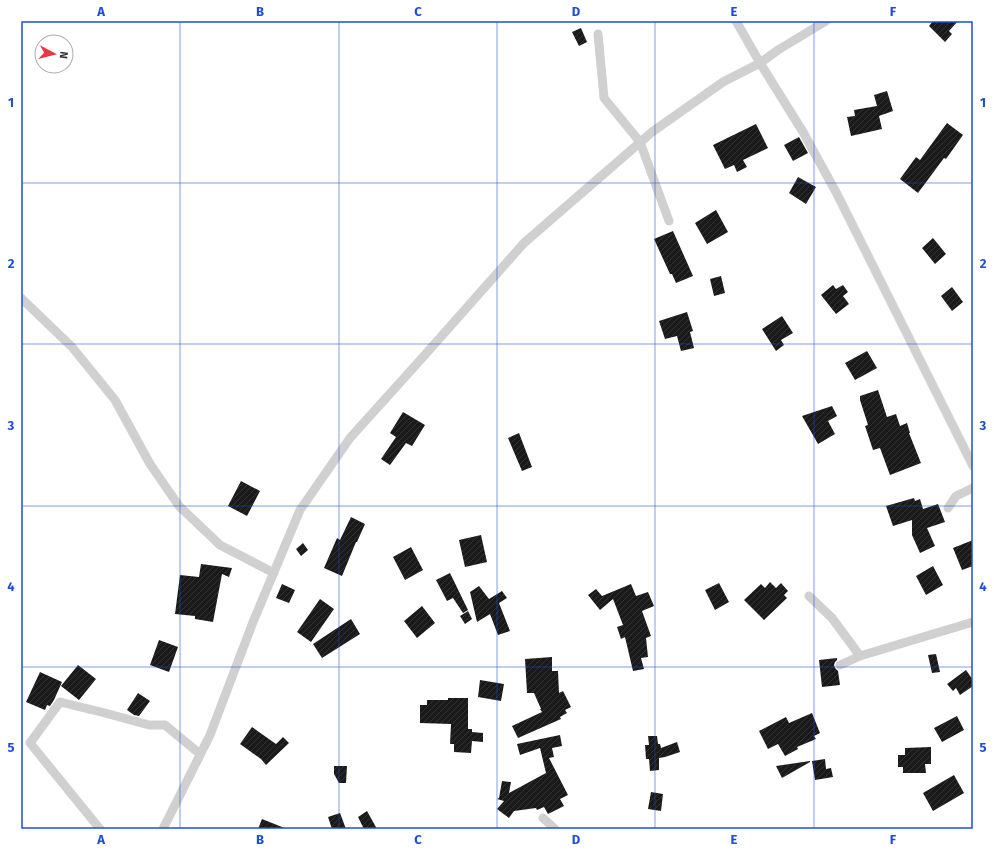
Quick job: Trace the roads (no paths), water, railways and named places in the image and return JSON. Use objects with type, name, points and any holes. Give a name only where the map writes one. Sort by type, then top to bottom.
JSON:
[{"type":"street","points":[[736,21],[804,132],[837,194],[973,466]]},
{"type":"street","points":[[163,829],[210,734],[253,622],[300,510],[350,438],[524,242],[652,132],[723,82],[760,62],[826,21]]},
{"type":"street","points":[[598,34],[604,98],[640,142],[669,221]]},
{"type":"street","points":[[21,298],[72,347],[116,400],[150,464],[179,506],[220,545],[274,573]]},
{"type":"street","points":[[948,508],[956,496],[973,488]]},
{"type":"street","points":[[809,596],[832,618],[860,656]]},
{"type":"street","points":[[840,665],[860,656],[973,622]]},
{"type":"street","points":[[100,829],[30,743],[60,702],[148,725],[165,725],[200,754]]},
{"type":"street","points":[[543,818],[555,829]]}]
